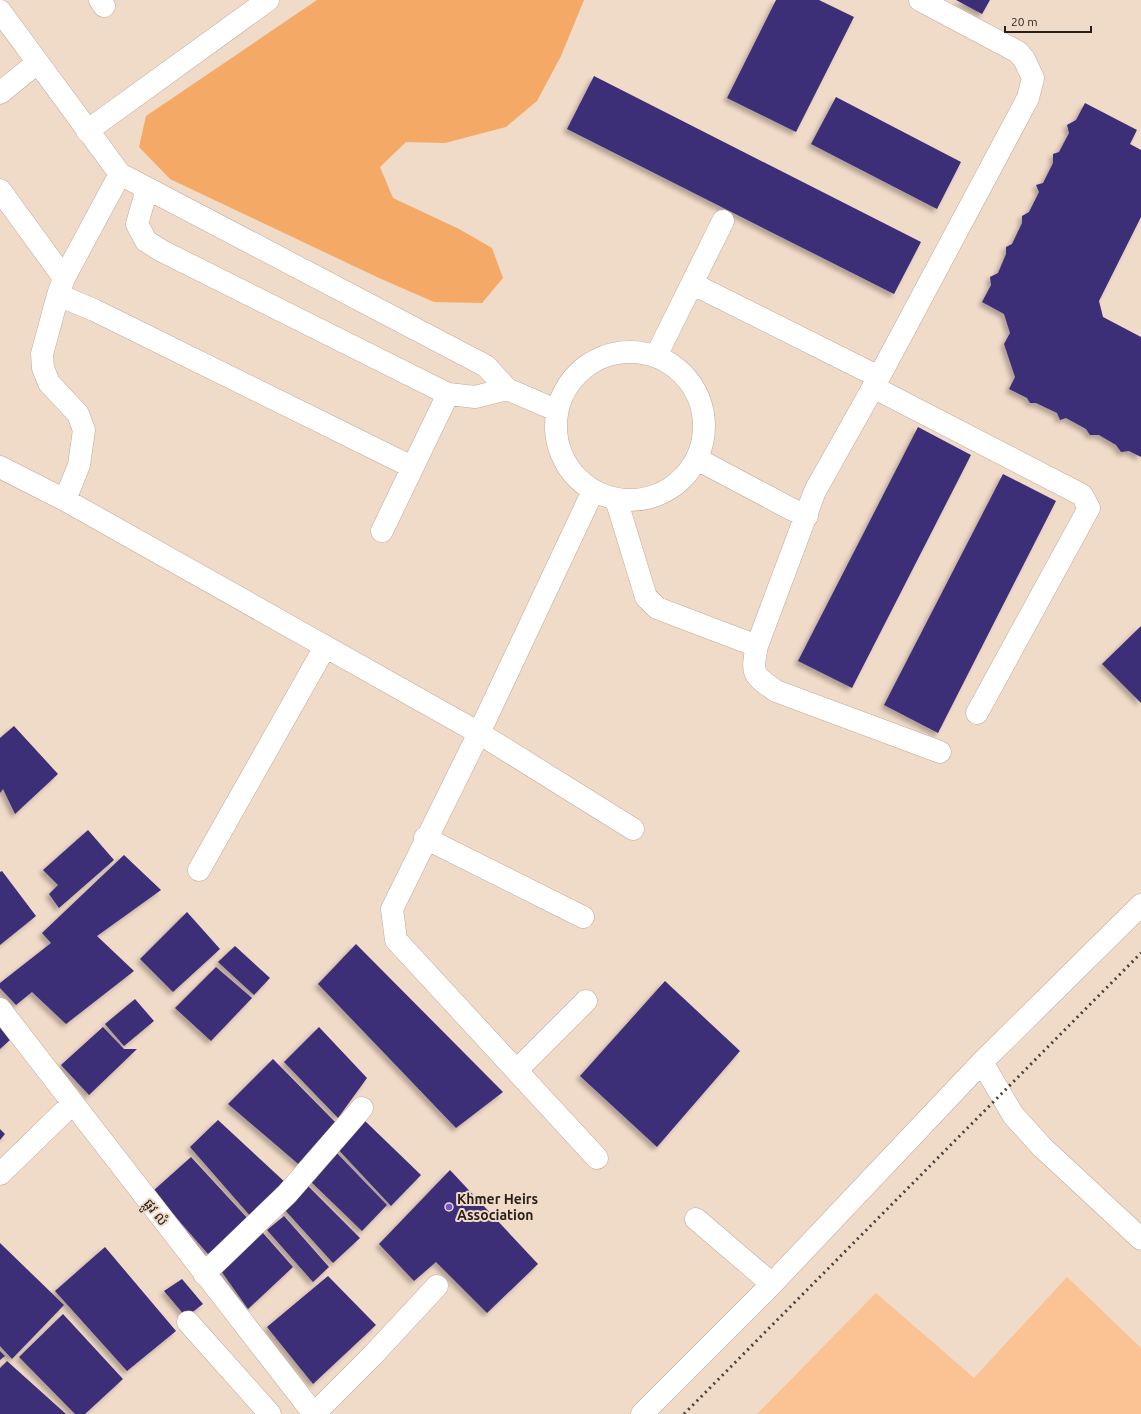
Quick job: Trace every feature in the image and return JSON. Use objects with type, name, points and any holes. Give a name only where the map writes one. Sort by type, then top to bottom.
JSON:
[{"type":"street","points":[[87,131],[268,0]]},
{"type":"street","points":[[920,0],[1018,52],[1024,59],[1033,78],[1028,98],[876,382],[815,491],[807,516],[757,646],[753,665],[759,679],[776,691],[940,752]]},
{"type":"street","points":[[0,11],[120,174],[486,366],[507,389],[556,410]]},
{"type":"street","points":[[0,93],[37,63]]},
{"type":"street","points":[[65,500],[79,465],[84,430],[78,414],[49,383],[43,368],[42,354],[61,287],[120,174]]},
{"type":"street","points":[[147,189],[137,224],[146,241],[162,251],[448,394],[475,397],[507,389]]},
{"type":"street","points":[[0,190],[61,287],[94,310],[412,467]]},
{"type":"street","points":[[656,356],[723,221]]},
{"type":"street","points":[[693,284],[1082,495],[1089,508],[977,713]]},
{"type":"street","points":[[624,351],[656,356],[678,368],[694,387],[703,410],[704,435],[697,459],[682,478],[663,493],[640,500],[616,499],[593,491],[574,477],[561,457],[555,434],[556,410],[570,381],[594,360],[624,351]]},
{"type":"street","points":[[382,531],[448,394]]},
{"type":"street","points":[[697,459],[807,516]]},
{"type":"street","points":[[0,468],[65,500],[479,733],[633,829]]},
{"type":"street","points":[[593,491],[479,733],[425,838],[392,909],[396,940],[597,1158]]},
{"type":"street","points":[[616,499],[646,596],[657,608],[757,646]]},
{"type":"street","points":[[199,870],[326,647]]},
{"type":"street","points":[[425,838],[583,917]]},
{"type":"street","points":[[642,1414],[772,1284],[982,1062],[1141,905]]},
{"type":"street","points":[[517,1070],[586,1001]]},
{"type":"street","name":"ផ្លូវ លំ","points":[[0,1010],[314,1414]]},
{"type":"street","points":[[982,1062],[1013,1115],[1042,1147],[1141,1239]]},
{"type":"street","points":[[0,1174],[72,1104]]},
{"type":"street","points":[[204,1274],[287,1194],[362,1108]]},
{"type":"street","points":[[696,1219],[772,1284]]},
{"type":"street","points":[[314,1414],[373,1355],[437,1286]]},
{"type":"street","points":[[188,1322],[270,1414]]},
{"type":"shaded area","points":[[317,0],[584,0],[561,56],[537,101],[506,127],[445,143],[406,142],[380,167],[393,198],[459,229],[492,248],[503,278],[482,303],[434,302],[379,278],[170,179],[139,147],[146,116]]},
{"type":"shaded area","points":[[1067,1277],[1141,1348],[1141,1414],[757,1414],[876,1293],[974,1378]]},
{"type":"building","points":[[776,0],[819,0],[854,17],[796,132],[727,98]]},
{"type":"building","points":[[956,0],[990,0],[982,14]]},
{"type":"building","points":[[594,76],[921,242],[894,294],[567,129]]},
{"type":"building","points":[[836,97],[961,162],[937,209],[811,144]]},
{"type":"building","points":[[1085,103],[1137,130],[1130,144],[1141,150],[1141,217],[1099,301],[1103,317],[1141,337],[1141,457],[1129,451],[1121,452],[1116,445],[1099,435],[1090,435],[1086,429],[1066,418],[1060,420],[1057,413],[1036,403],[1030,403],[1027,398],[1009,389],[1015,377],[1004,344],[1010,333],[1004,314],[982,302],[991,285],[990,277],[998,273],[1006,254],[1006,247],[1012,244],[1022,223],[1022,216],[1029,212],[1039,192],[1036,185],[1043,183],[1053,163],[1053,154],[1059,152],[1069,133],[1067,125],[1076,120]]},
{"type":"building","points":[[918,427],[971,455],[852,688],[798,661]]},
{"type":"building","points":[[1003,474],[1056,501],[938,733],[884,705]]},
{"type":"building","points":[[1141,626],[1141,703],[1102,664]]},
{"type":"building","points":[[14,726],[58,774],[15,814],[3,789],[0,793],[0,738]]},
{"type":"building","points":[[88,830],[114,860],[59,908],[49,894],[58,885],[43,870]]},
{"type":"building","points":[[124,855],[161,890],[97,936],[134,971],[66,1024],[32,992],[16,1005],[0,988],[0,983],[51,943],[42,933]]},
{"type":"building","points":[[2,871],[36,916],[0,945],[0,872]]},
{"type":"building","points":[[187,912],[220,949],[173,992],[140,959]]},
{"type":"building","points":[[356,944],[503,1092],[456,1128],[318,984]]},
{"type":"building","points":[[235,946],[270,978],[254,995],[218,962]]},
{"type":"building","points":[[216,967],[252,998],[211,1041],[175,1008]]},
{"type":"building","points":[[665,981],[740,1051],[657,1147],[580,1076]]},
{"type":"building","points":[[135,999],[154,1021],[124,1046],[105,1024]]},
{"type":"building","points":[[0,1025],[10,1040],[0,1049]]},
{"type":"building","points":[[103,1027],[124,1049],[137,1049],[89,1095],[61,1065]]},
{"type":"building","points":[[319,1027],[367,1078],[338,1118],[284,1062]]},
{"type":"building","points":[[273,1059],[338,1125],[303,1168],[228,1104]]},
{"type":"building","points":[[363,1119],[421,1175],[391,1206],[335,1146]]},
{"type":"building","points":[[218,1120],[287,1184],[252,1218],[190,1147]]},
{"type":"building","points":[[0,1129],[5,1134],[0,1140]]},
{"type":"building","points":[[333,1149],[387,1205],[362,1231],[307,1178]]},
{"type":"building","points":[[191,1157],[249,1220],[208,1254],[153,1191]]},
{"type":"building","name":"Khmer Heirs Association","points":[[450,1170],[538,1264],[487,1313],[436,1262],[414,1281],[379,1244]]},
{"type":"building","points":[[308,1186],[360,1238],[333,1263],[284,1209]]},
{"type":"building","points":[[284,1216],[329,1267],[313,1282],[267,1230]]},
{"type":"building","points":[[263,1233],[293,1267],[248,1309],[219,1268]]},
{"type":"building","points":[[0,1243],[64,1305],[12,1359],[0,1346]]},
{"type":"building","points":[[105,1247],[176,1331],[127,1371],[55,1291]]},
{"type":"building","points":[[328,1276],[376,1325],[313,1384],[267,1327]]},
{"type":"building","points":[[182,1279],[203,1304],[186,1317],[164,1291]]},
{"type":"building","points":[[63,1314],[123,1379],[85,1414],[75,1414],[19,1357]]},
{"type":"building","points":[[0,1351],[5,1356],[0,1360]]},
{"type":"building","points":[[7,1361],[66,1414],[0,1414],[0,1368]]},
{"type":"railway","points":[[684,1414],[1141,953]]},
{"type":"place","name":"Khmer Heirs Association","points":[[449,1207]]}]
